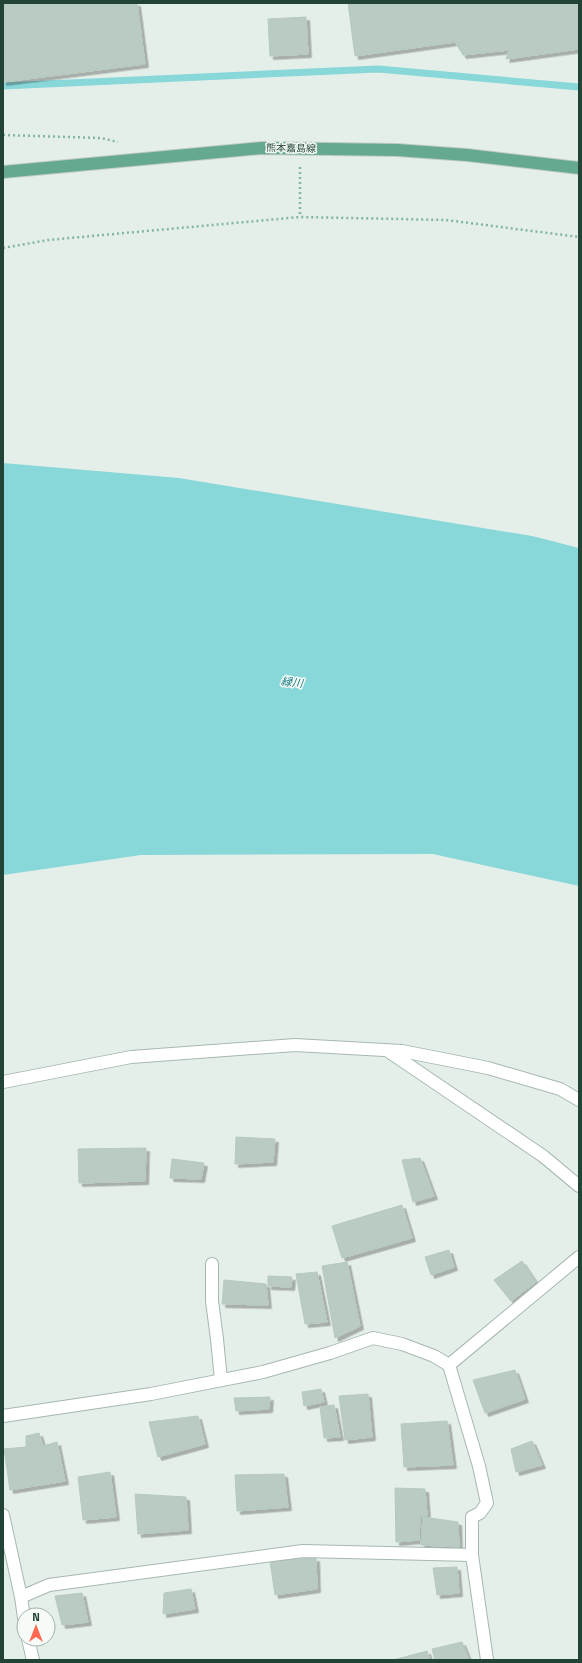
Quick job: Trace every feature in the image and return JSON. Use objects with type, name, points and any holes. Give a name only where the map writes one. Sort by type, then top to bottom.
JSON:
[{"type":"main road","name":"熊本嘉島線","points":[[3,172],[262,148],[405,150],[467,155],[579,168]]},
{"type":"street","points":[[3,1082],[131,1057],[296,1045],[402,1051],[488,1068],[560,1089],[579,1100]]},
{"type":"street","points":[[386,1051],[542,1156],[579,1186]]},
{"type":"street","points":[[450,1365],[579,1257]]},
{"type":"street","points":[[212,1264],[212,1301],[221,1380]]},
{"type":"street","points":[[3,1416],[151,1394],[263,1372],[330,1353],[373,1338],[402,1344],[450,1365]]},
{"type":"street","points":[[450,1365],[479,1466],[487,1503],[480,1513],[472,1517],[472,1556],[487,1660]]},
{"type":"street","points":[[3,1515],[22,1607]]},
{"type":"street","points":[[21,1597],[50,1585],[303,1551],[472,1556]]},
{"type":"street","points":[[30,1647],[33,1660]]},
{"type":"path","points":[[3,135],[101,138],[123,143]]},
{"type":"path","points":[[300,148],[300,216]]},
{"type":"path","points":[[3,248],[48,240],[300,216],[446,220],[579,236]]},
{"type":"water","name":"緑川","points":[[3,463],[179,478],[532,536],[579,548],[579,886],[433,854],[141,855],[3,875]]},
{"type":"building","points":[[3,3],[137,3],[145,64],[3,82]]},
{"type":"building","points":[[348,3],[579,3],[579,49],[506,59],[509,50],[463,55],[455,42],[355,56]]},
{"type":"building","points":[[306,17],[308,54],[270,56],[268,19]]},
{"type":"building","points":[[236,1137],[275,1139],[273,1162],[235,1164]]},
{"type":"building","points":[[146,1148],[145,1181],[79,1183],[78,1149]]},
{"type":"building","points":[[420,1158],[434,1196],[413,1202],[402,1160]]},
{"type":"building","points":[[172,1159],[204,1163],[201,1179],[170,1178]]},
{"type":"building","points":[[402,1205],[412,1238],[342,1258],[332,1226]]},
{"type":"building","points":[[449,1250],[454,1267],[431,1275],[425,1257]]},
{"type":"building","points":[[522,1261],[536,1282],[511,1301],[494,1280]]},
{"type":"building","points":[[347,1262],[360,1326],[335,1338],[322,1266]]},
{"type":"building","points":[[317,1272],[327,1322],[305,1324],[296,1274]]},
{"type":"building","points":[[268,1276],[292,1277],[291,1287],[268,1286]]},
{"type":"building","points":[[224,1280],[266,1284],[268,1305],[222,1304]]},
{"type":"building","points":[[515,1370],[525,1399],[485,1413],[473,1380]]},
{"type":"building","points":[[321,1389],[324,1402],[304,1406],[302,1392]]},
{"type":"building","points":[[368,1394],[372,1437],[345,1440],[339,1396]]},
{"type":"building","points":[[270,1397],[269,1409],[236,1411],[234,1398]]},
{"type":"building","points":[[334,1405],[340,1437],[324,1438],[320,1407]]},
{"type":"building","points":[[198,1416],[205,1444],[158,1457],[149,1422]]},
{"type":"building","points":[[447,1421],[453,1465],[404,1467],[401,1424]]},
{"type":"building","points":[[39,1433],[43,1446],[57,1442],[65,1481],[10,1490],[4,1449],[26,1447],[26,1436]]},
{"type":"building","points":[[532,1441],[542,1465],[516,1472],[511,1449]]},
{"type":"building","points":[[110,1472],[116,1517],[83,1520],[78,1477]]},
{"type":"building","points":[[284,1474],[288,1507],[237,1511],[235,1475]]},
{"type":"building","points":[[395,1488],[425,1489],[427,1516],[420,1516],[419,1540],[396,1542]]},
{"type":"building","points":[[135,1494],[186,1497],[188,1530],[138,1534]]},
{"type":"building","points":[[423,1517],[458,1522],[459,1547],[421,1545]]},
{"type":"building","points":[[316,1558],[317,1589],[275,1595],[270,1561]]},
{"type":"building","points":[[457,1567],[459,1593],[437,1595],[433,1568]]},
{"type":"building","points":[[191,1589],[195,1609],[163,1614],[164,1593]]},
{"type":"building","points":[[82,1593],[88,1622],[62,1625],[55,1596]]},
{"type":"building","points":[[462,1642],[469,1660],[435,1660],[432,1649]]},
{"type":"building","points":[[427,1651],[430,1660],[393,1660]]},
{"type":"waterway","points":[[3,86],[378,69],[579,87]]}]
